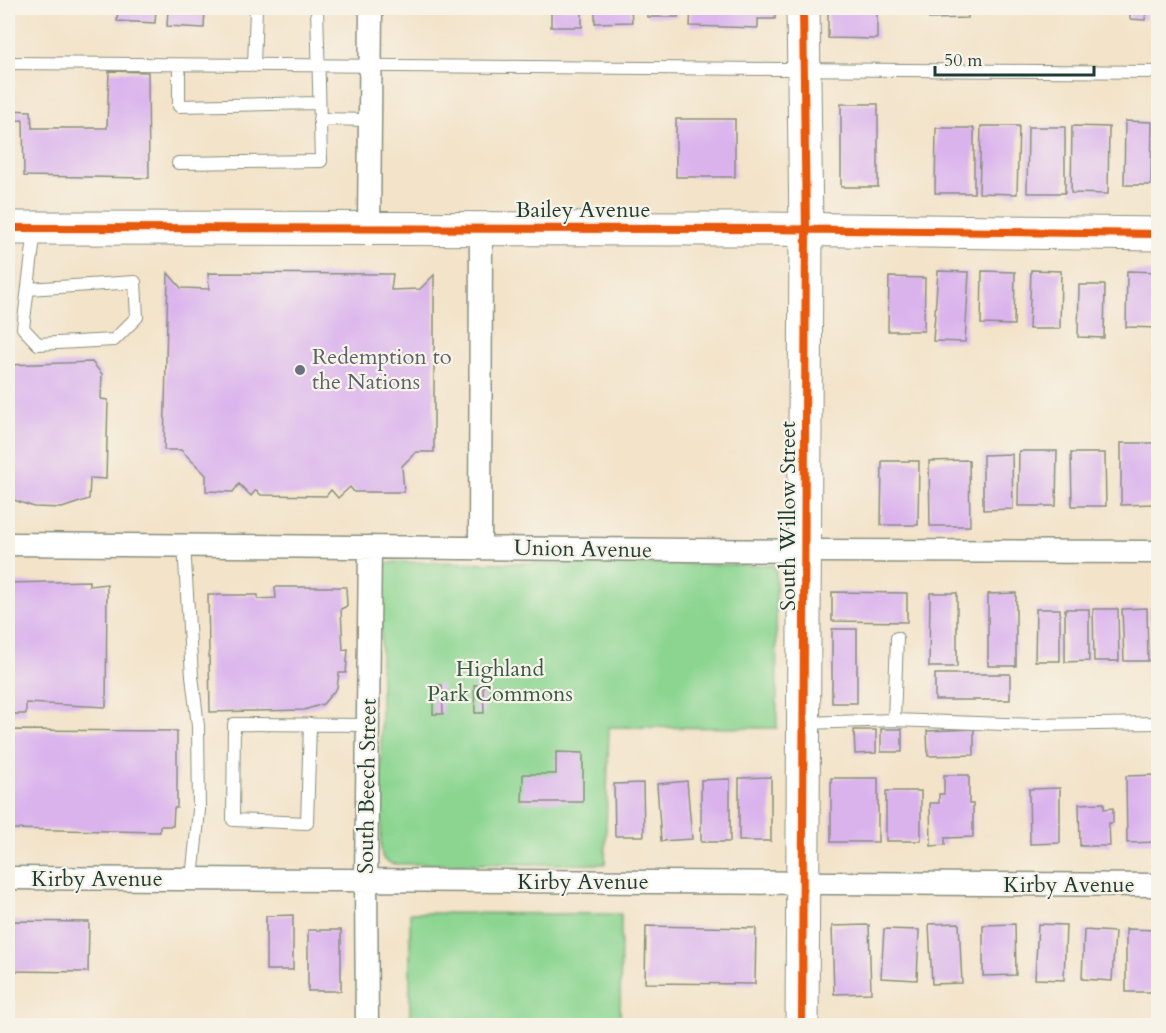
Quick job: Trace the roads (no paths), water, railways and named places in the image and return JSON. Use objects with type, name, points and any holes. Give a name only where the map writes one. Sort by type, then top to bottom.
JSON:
[{"type":"main road","name":"South Willow Street","points":[[802,1026],[806,551],[803,8]]},
{"type":"main road","name":"Bailey Avenue","points":[[22,228],[806,229],[1158,234]]},
{"type":"street","points":[[369,227],[370,8]]},
{"type":"street","points":[[480,548],[481,228]]},
{"type":"street","name":"Union Avenue","points":[[8,544],[1158,552]]},
{"type":"street","name":"South Beech Street","points":[[367,1026],[366,881],[370,547]]},
{"type":"street","name":"Kirby Avenue","points":[[8,878],[1158,885]]},
{"type":"lane","points":[[254,66],[256,8]]},
{"type":"lane","points":[[178,163],[321,161],[316,8]]},
{"type":"lane","points":[[8,63],[1158,72]]},
{"type":"lane","points":[[178,65],[179,106],[318,103]]},
{"type":"lane","points":[[319,119],[370,120]]},
{"type":"lane","points":[[22,228],[28,289],[23,328],[38,344],[114,340],[137,317],[135,282],[28,289]]},
{"type":"lane","points":[[184,545],[192,676],[198,726],[199,810],[192,879]]},
{"type":"lane","points":[[894,720],[897,638]]},
{"type":"lane","points":[[805,723],[894,720],[1035,724],[1158,723]]},
{"type":"lane","points":[[310,724],[307,823],[233,820],[234,724],[310,724],[368,725]]},
{"type":"place","name":"Redemption to the Nations","points":[[300,370]]},
{"type":"park label","name":"Highland Park Commons","points":[[500,682]]}]
